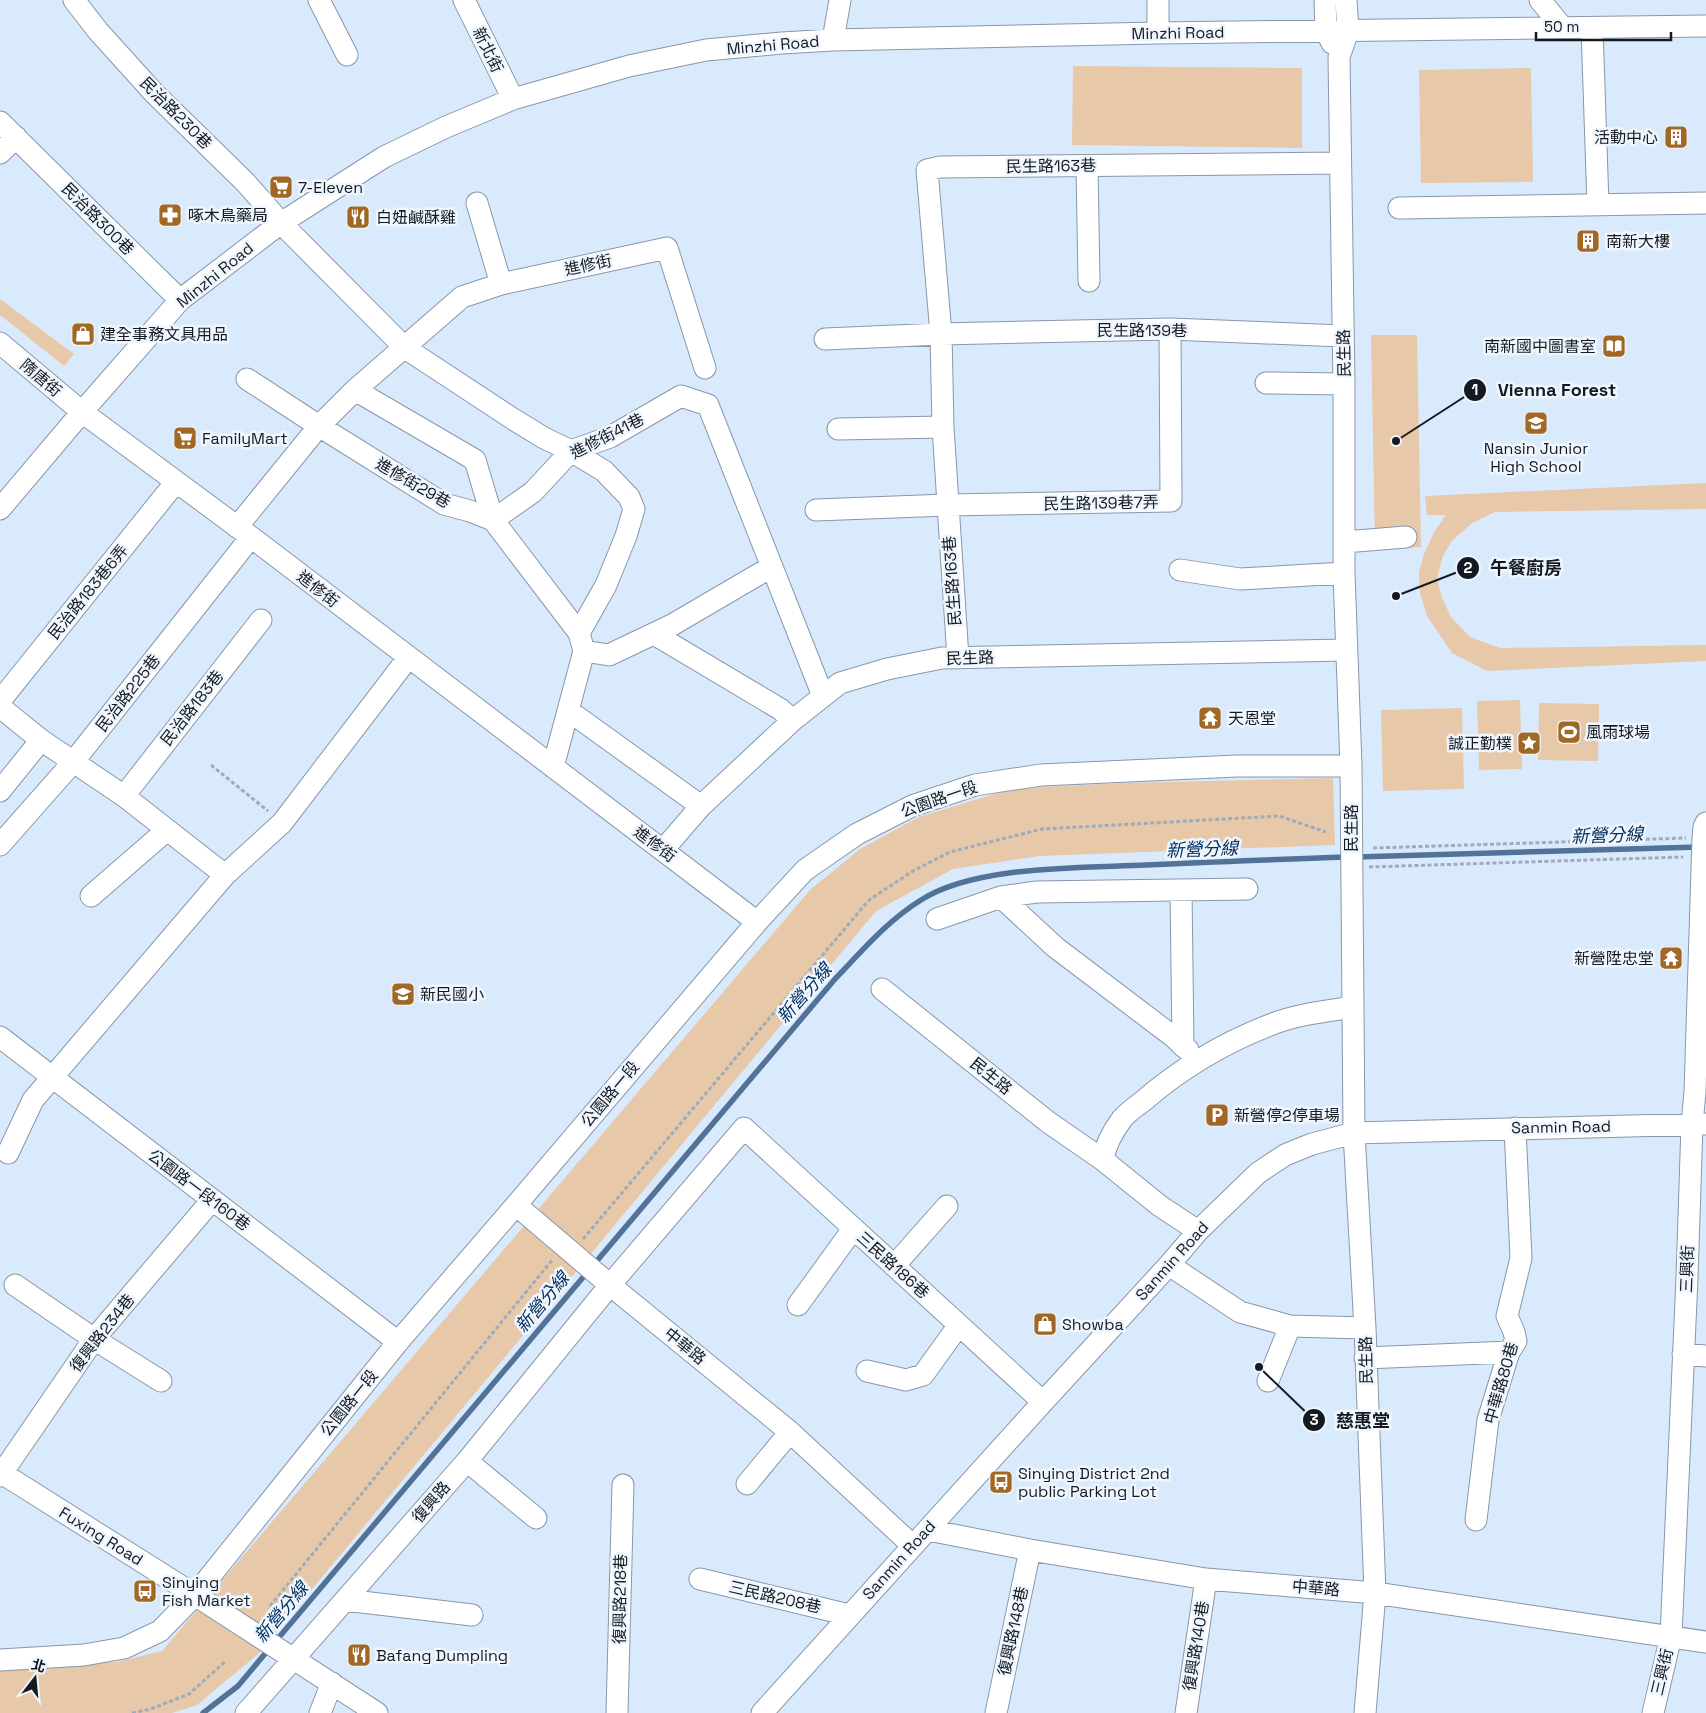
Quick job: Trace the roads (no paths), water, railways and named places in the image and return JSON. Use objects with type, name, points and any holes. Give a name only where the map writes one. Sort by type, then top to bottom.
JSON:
[{"type":"street","name":"民治路230巷","points":[[74,0],[98,31],[154,93],[246,183],[281,222]]},
{"type":"street","points":[[319,0],[348,55]]},
{"type":"street","name":"新北街","points":[[464,0],[512,99]]},
{"type":"street","points":[[833,40],[840,0]]},
{"type":"street","points":[[1158,0],[1158,33]]},
{"type":"street","name":"民生路","points":[[1325,0],[1326,31],[1339,57]]},
{"type":"street","name":"民生路","points":[[1346,0],[1348,30],[1339,57],[1344,384],[1344,573],[1351,766],[1354,1133],[1365,1328],[1375,1593],[1365,1713]]},
{"type":"street","points":[[1540,0],[1562,27]]},
{"type":"street","name":"Minzhi Road","points":[[0,509],[180,300],[281,222],[384,157],[446,127],[512,99],[629,66],[706,50],[782,43],[833,40],[1158,33],[1706,26]]},
{"type":"street","points":[[1592,28],[1598,205]]},
{"type":"street","name":"民治路300巷","points":[[0,122],[180,300]]},
{"type":"street","points":[[0,153],[16,138]]},
{"type":"street","name":"民生路163巷","points":[[958,658],[947,505],[941,334],[927,170],[940,168],[1340,162]]},
{"type":"street","points":[[1087,166],[1089,280]]},
{"type":"street","points":[[477,203],[501,284]]},
{"type":"street","points":[[1399,208],[1706,203]]},
{"type":"street","points":[[281,222],[405,348],[520,424],[544,438],[571,450],[604,472],[629,497],[634,509],[626,536],[582,642],[569,711],[553,767]]},
{"type":"street","name":"進修街","points":[[405,348],[462,297],[501,284],[667,248],[705,368]]},
{"type":"street","name":"民生路139巷","points":[[941,334],[1170,329],[1343,336]]},
{"type":"street","name":"民生路139巷7弄","points":[[947,505],[1171,501],[1170,329]]},
{"type":"street","points":[[825,339],[941,334]]},
{"type":"street","name":"隋唐街","points":[[0,344],[82,412]]},
{"type":"street","points":[[244,532],[319,426],[355,390],[405,348]]},
{"type":"street","name":"進修街29巷","points":[[247,379],[444,504],[493,520]]},
{"type":"street","points":[[1266,383],[1344,384]]},
{"type":"street","points":[[355,390],[474,460],[493,520],[582,642],[609,655],[672,625],[771,566],[823,696]]},
{"type":"street","name":"進修街41巷","points":[[493,520],[533,492],[571,450],[610,437],[681,396],[708,405],[771,566]]},
{"type":"street","name":"進修街","points":[[82,412],[244,532],[757,922]]},
{"type":"street","points":[[838,429],[943,427]]},
{"type":"street","name":"民治路183巷6弄","points":[[0,701],[176,483]]},
{"type":"street","points":[[816,510],[947,505]]},
{"type":"street","name":"民治路225巷","points":[[0,845],[74,761],[244,532]]},
{"type":"street","points":[[1344,542],[1406,537]]},
{"type":"street","points":[[1180,570],[1240,579],[1344,573]]},
{"type":"street","name":"民治路183巷","points":[[124,796],[261,620]]},
{"type":"street","points":[[654,634],[780,709],[793,720]]},
{"type":"street","name":"民生路","points":[[663,850],[701,806],[793,720],[840,683],[887,669],[942,658],[1346,650]]},
{"type":"street","points":[[8,1153],[33,1100],[225,875],[282,823],[408,658]]},
{"type":"street","points":[[0,707],[41,740],[124,796],[225,875]]},
{"type":"street","points":[[569,711],[701,806]]},
{"type":"street","points":[[0,791],[41,740]]},
{"type":"street","name":"公園路一段","points":[[0,1660],[84,1655],[124,1648],[160,1631],[195,1595],[398,1342],[757,922],[805,870],[857,834],[912,806],[975,785],[1041,775],[1237,766],[1351,766]]},
{"type":"street","points":[[92,896],[168,830]]},
{"type":"street","name":"三興街","points":[[1652,1713],[1671,1636],[1683,1354],[1696,1276],[1699,1124],[1695,1092],[1698,842]]},
{"type":"street","points":[[937,919],[1002,897],[1037,892],[1247,889]]},
{"type":"street","points":[[1181,890],[1191,1053]]},
{"type":"street","points":[[1002,897],[1055,947],[1176,1038],[1191,1053]]},
{"type":"street","name":"民生路","points":[[882,989],[1048,1122],[1103,1160],[1160,1206],[1198,1231]]},
{"type":"street","points":[[1103,1160],[1105,1147],[1122,1119],[1158,1088],[1191,1053],[1250,1034],[1276,1022],[1353,1007]]},
{"type":"street","name":"公園路一段160巷","points":[[0,1037],[398,1342]]},
{"type":"street","name":"Sanmin Road","points":[[762,1713],[1198,1231],[1258,1173],[1286,1155],[1312,1144],[1354,1133],[1699,1124]]},
{"type":"street","name":"三民路186巷","points":[[610,1286],[744,1128],[1043,1402]]},
{"type":"street","name":"中華路80巷","points":[[1476,1520],[1488,1420],[1509,1352],[1516,1341],[1507,1316],[1521,1258],[1515,1128]]},
{"type":"street","name":"復興路234巷","points":[[1,1474],[94,1339],[212,1200]]},
{"type":"street","name":"中華路","points":[[516,1206],[610,1286],[790,1432],[913,1546]]},
{"type":"street","points":[[894,1266],[947,1206]]},
{"type":"street","points":[[798,1305],[853,1229]]},
{"type":"street","points":[[1169,1265],[1240,1312],[1290,1326],[1365,1328]]},
{"type":"street","points":[[15,1285],[160,1381]]},
{"type":"street","name":"復興路","points":[[246,1713],[467,1461],[610,1286]]},
{"type":"street","points":[[867,1371],[906,1380],[923,1375],[959,1325]]},
{"type":"street","points":[[1268,1381],[1290,1326]]},
{"type":"street","points":[[1365,1358],[1509,1352]]},
{"type":"street","points":[[1683,1354],[1706,1356]]},
{"type":"street","points":[[747,1484],[790,1432]]},
{"type":"street","points":[[467,1461],[536,1518]]},
{"type":"street","name":"Fuxing Road","points":[[1,1474],[195,1595],[377,1713]]},
{"type":"street","name":"復興路218巷","points":[[617,1713],[623,1485]]},
{"type":"street","name":"中華路","points":[[928,1530],[1030,1550],[1206,1579],[1375,1593],[1706,1642]]},
{"type":"street","name":"復興路148巷","points":[[996,1713],[1030,1550]]},
{"type":"street","name":"三民路208巷","points":[[700,1579],[850,1615]]},
{"type":"street","name":"復興路140巷","points":[[1186,1713],[1206,1579]]},
{"type":"street","points":[[345,1600],[472,1615]]},
{"type":"street","points":[[320,1713],[332,1683]]},
{"type":"waterway","name":"新營分線","points":[[1356,857],[1699,847]]},
{"type":"waterway","name":"新營分線","points":[[275,1642],[835,979],[875,937],[909,908],[944,889],[970,880],[1030,870],[1347,857]]},
{"type":"waterway","name":"新營分線","points":[[203,1713],[238,1686],[269,1649]]},
{"type":"place","name":"活動中心","points":[[1676,137]]},
{"type":"place","name":"7-Eleven","points":[[281,187]]},
{"type":"place","name":"啄木鳥藥局","points":[[170,215]]},
{"type":"place","name":"白妞鹹酥雞","points":[[358,217]]},
{"type":"place","name":"南新大樓","points":[[1588,241]]},
{"type":"place","name":"建全事務文具用品","points":[[83,334]]},
{"type":"place","name":"南新國中圖書室","points":[[1614,346]]},
{"type":"place","name":"Nansin Junior High School","points":[[1536,423]]},
{"type":"place","name":"FamilyMart","points":[[185,438]]},
{"type":"place","name":"Vienna Forest","points":[[1396,441]]},
{"type":"place","name":"午餐廚房","points":[[1396,596]]},
{"type":"place","name":"天恩堂","points":[[1210,718]]},
{"type":"place","name":"風雨球場","points":[[1569,732]]},
{"type":"place","name":"誠正勤樸","points":[[1529,743]]},
{"type":"place","name":"新營陞忠堂","points":[[1671,958]]},
{"type":"place","name":"新民國小","points":[[403,994]]},
{"type":"place","name":"新營停2停車場","points":[[1217,1115]]},
{"type":"place","name":"Showba","points":[[1045,1324]]},
{"type":"place","name":"慈惠堂","points":[[1259,1367]]},
{"type":"place","name":"Sinying District 2nd public Parking Lot","points":[[1001,1482]]},
{"type":"place","name":"Sinying Fish Market","points":[[145,1591]]},
{"type":"place","name":"Bafang Dumpling","points":[[359,1655]]}]
